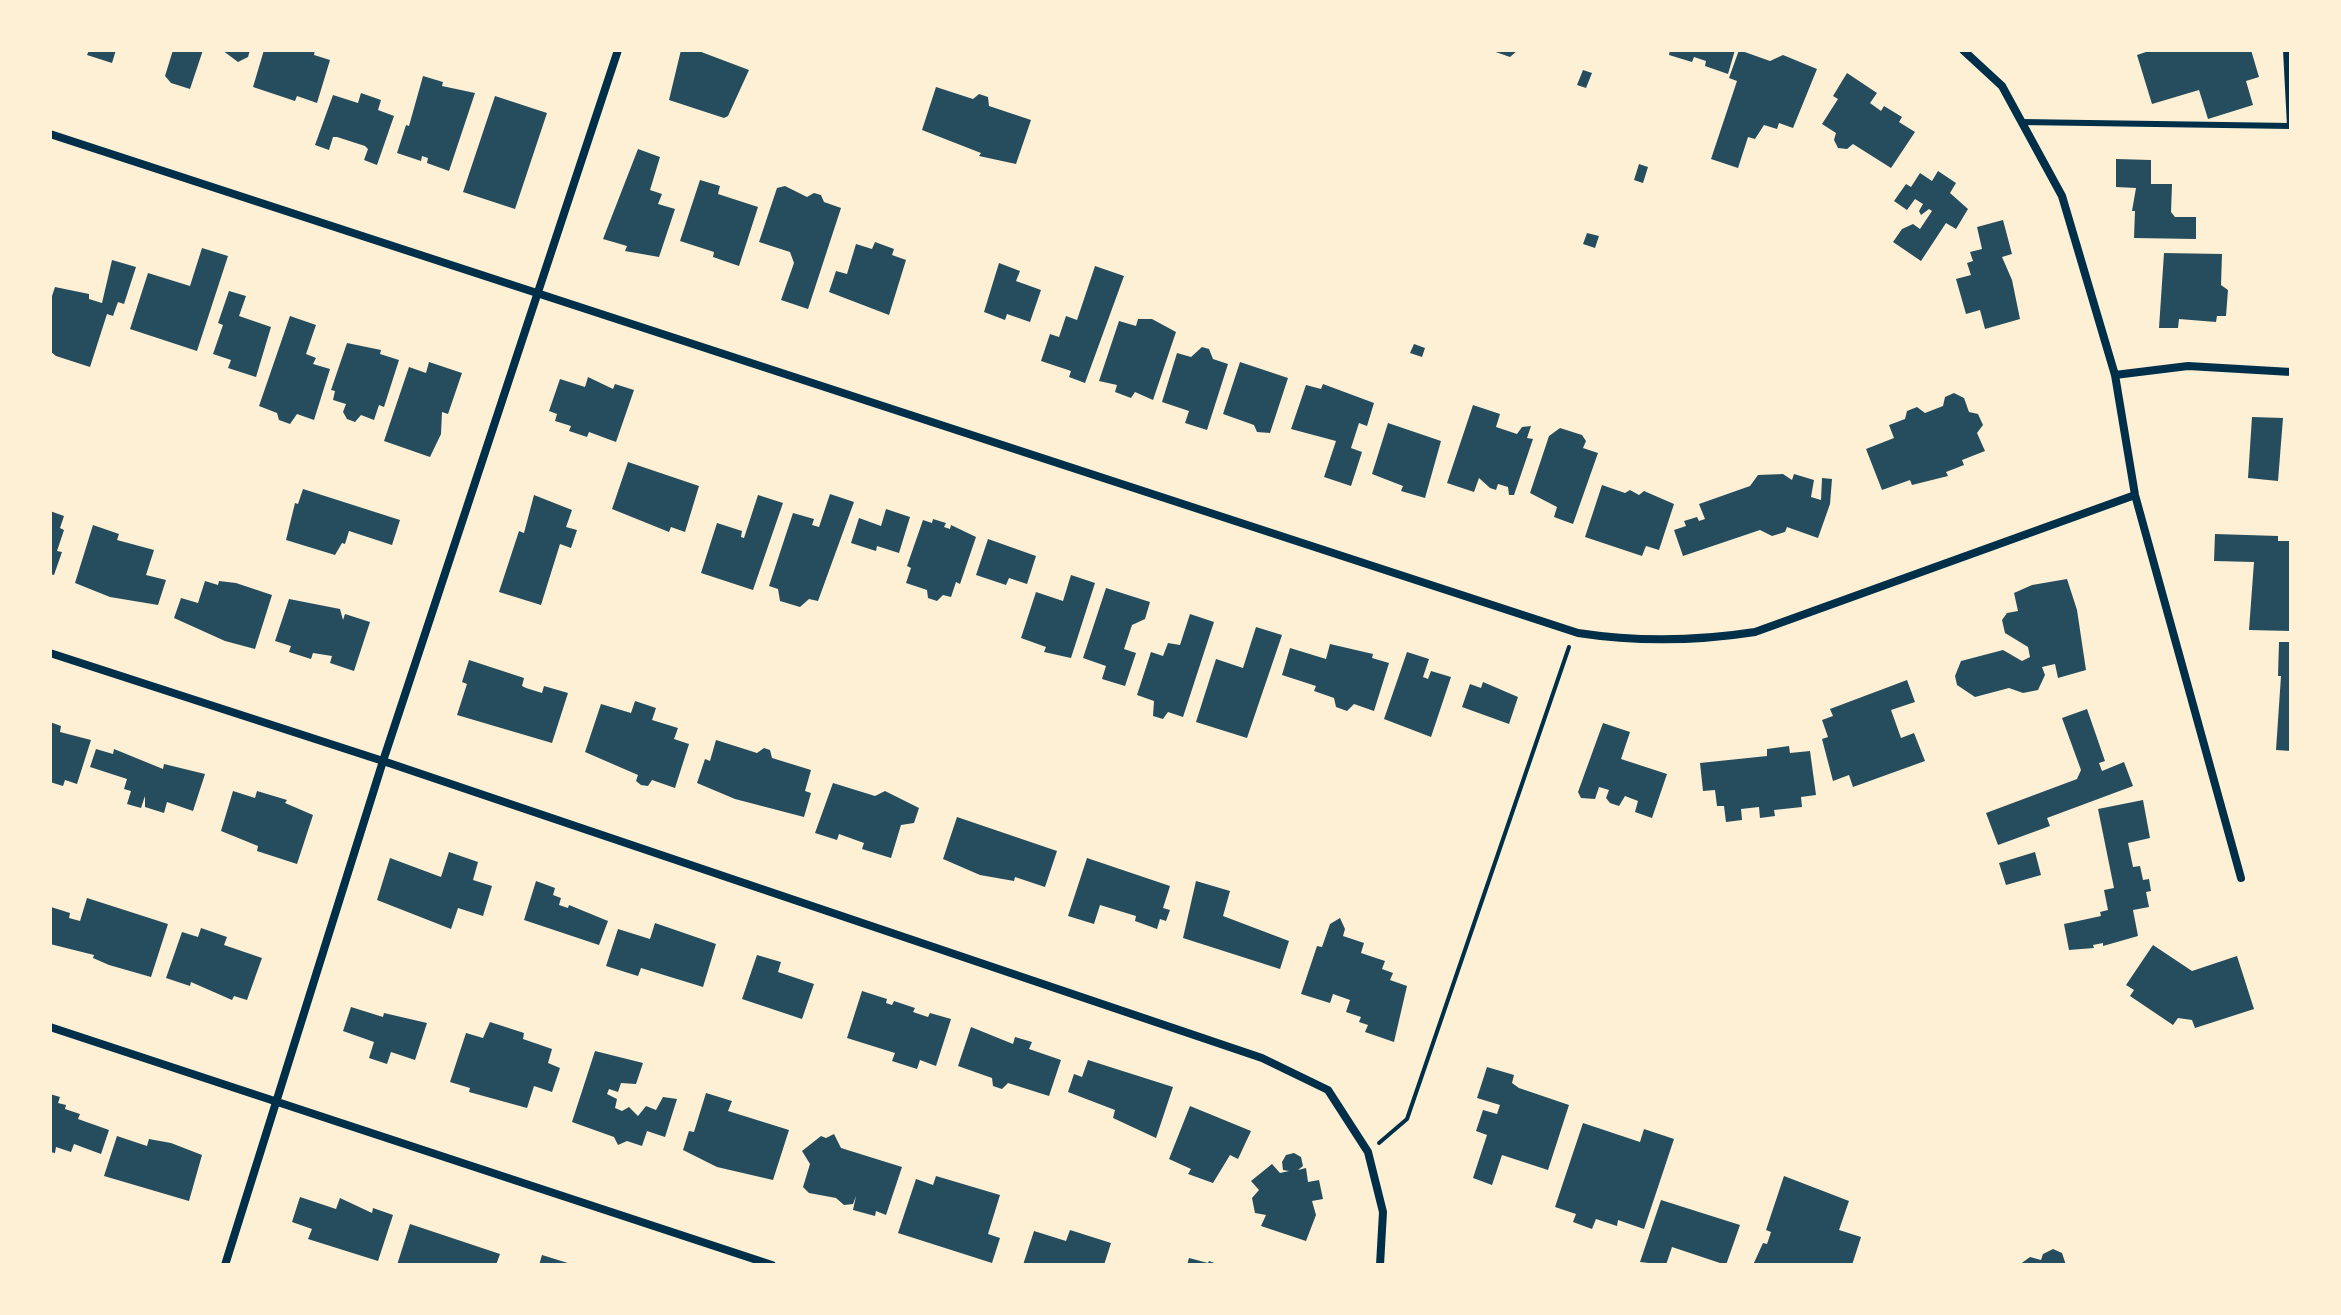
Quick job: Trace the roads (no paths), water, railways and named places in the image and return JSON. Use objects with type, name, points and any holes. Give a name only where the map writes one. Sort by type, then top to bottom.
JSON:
[{"type":"street","points":[[225,1265],[383,761],[618,50]]},
{"type":"street","points":[[1963,50],[2002,86],[2062,196],[2115,375],[2135,495],[2241,878]]},
{"type":"street","points":[[50,134],[1574,632],[1616,639],[1713,638],[1755,632],[2135,495]]},
{"type":"street","points":[[2115,375],[2188,366],[2291,372]]},
{"type":"street","points":[[50,653],[383,761],[1262,1058],[1328,1090],[1368,1152],[1383,1212],[1380,1265]]},
{"type":"street","points":[[50,1027],[772,1265]]},
{"type":"lane","points":[[2021,122],[2290,126],[2286,50]]}]
